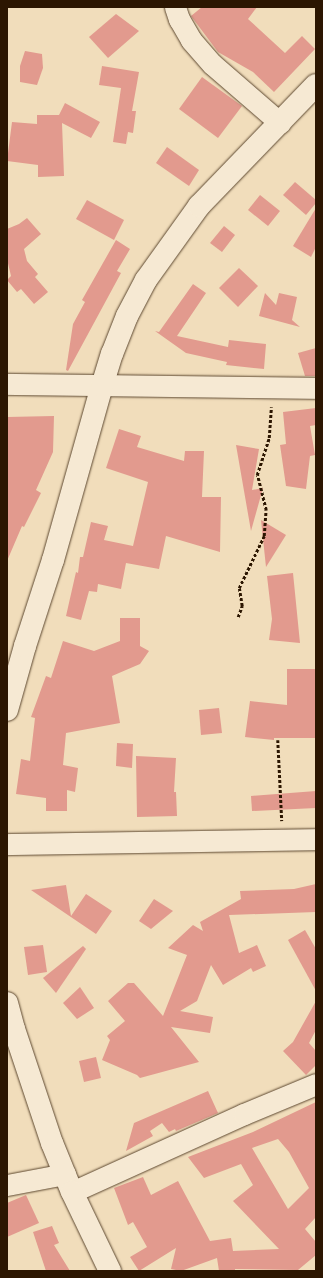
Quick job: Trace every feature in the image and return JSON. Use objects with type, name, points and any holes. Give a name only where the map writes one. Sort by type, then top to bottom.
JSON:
[{"type":"street","points":[[175,7],[179,19],[191,40],[212,64],[280,123]]},
{"type":"street","points":[[7,710],[25,646],[53,560],[102,386],[112,354],[128,316],[146,280],[199,206],[316,85]]},
{"type":"street","points":[[7,384],[273,389],[316,388]]},
{"type":"street","points":[[7,844],[316,839]]},
{"type":"street","points":[[7,1003],[28,1072],[69,1183],[110,1271]]},
{"type":"street","points":[[7,1185],[69,1183],[316,1084]]},
{"type":"path","points":[[238,617],[242,606],[239,588],[264,536],[266,510],[257,475],[269,438],[273,389]]},
{"type":"path","points":[[278,740],[282,840]]},
{"type":"building","points":[[202,7],[257,7],[248,19],[285,53],[302,36],[315,49],[274,92],[253,72],[218,52],[191,16]]},
{"type":"building","points":[[116,14],[139,31],[108,58],[89,37]]},
{"type":"building","points":[[25,51],[42,54],[43,68],[37,85],[20,82],[20,66]]},
{"type":"building","points":[[102,66],[139,72],[132,111],[136,111],[133,133],[128,132],[126,144],[113,142],[121,88],[99,85]]},
{"type":"building","points":[[202,77],[242,106],[218,138],[179,109]]},
{"type":"building","points":[[65,103],[100,122],[91,138],[62,123],[64,176],[38,177],[38,165],[7,161],[12,122],[37,124],[37,115],[59,115]]},
{"type":"building","points":[[167,147],[199,170],[189,186],[156,163]]},
{"type":"building","points":[[295,182],[316,200],[316,203],[306,215],[283,195]]},
{"type":"building","points":[[260,195],[280,211],[268,226],[248,210]]},
{"type":"building","points":[[87,200],[124,220],[114,240],[76,219]]},
{"type":"building","points":[[316,208],[316,247],[311,257],[293,246]]},
{"type":"building","points":[[27,218],[41,234],[24,249],[27,261],[38,274],[35,277],[48,292],[34,304],[21,289],[17,292],[7,280],[11,276],[7,259],[7,229],[19,224]]},
{"type":"building","points":[[224,226],[235,235],[222,252],[210,243]]},
{"type":"building","points":[[116,240],[130,249],[117,271],[121,273],[68,371],[66,370],[73,324],[85,302],[82,300]]},
{"type":"building","points":[[239,268],[258,286],[238,307],[219,288]]},
{"type":"building","points":[[193,284],[206,293],[177,336],[228,347],[229,340],[266,344],[264,369],[226,365],[227,362],[186,353],[155,331],[159,332]]},
{"type":"building","points":[[265,293],[276,305],[279,293],[297,297],[292,320],[300,327],[259,316]]},
{"type":"building","points":[[316,348],[316,376],[305,376],[298,353]]},
{"type":"building","points":[[316,408],[316,425],[310,426],[315,455],[310,456],[306,489],[286,486],[280,445],[286,444],[283,412]]},
{"type":"building","points":[[54,416],[53,452],[36,490],[41,493],[24,527],[22,526],[7,561],[7,417]]},
{"type":"building","points":[[119,429],[141,436],[137,447],[184,461],[185,451],[204,451],[202,497],[221,497],[220,552],[166,536],[159,569],[126,563],[121,589],[98,584],[97,592],[89,591],[81,620],[66,616],[76,572],[78,573],[80,557],[83,557],[91,522],[108,526],[104,540],[133,546],[148,482],[106,468]]},
{"type":"building","points":[[236,445],[259,449],[252,490],[263,488],[251,531]]},
{"type":"building","points":[[261,520],[286,535],[266,567]]},
{"type":"building","points":[[293,573],[300,643],[269,640],[272,619],[267,576]]},
{"type":"building","points":[[120,618],[140,618],[140,646],[149,651],[140,664],[112,676],[120,723],[66,733],[63,765],[78,768],[75,792],[67,790],[67,811],[46,811],[46,798],[16,794],[21,759],[30,761],[35,718],[31,717],[46,676],[51,678],[63,641],[94,651],[120,641]]},
{"type":"building","points":[[287,669],[316,669],[316,738],[274,738],[274,740],[245,737],[250,701],[287,705]]},
{"type":"building","points":[[219,708],[222,733],[201,735],[199,710]]},
{"type":"building","points":[[117,743],[133,744],[132,768],[116,766]]},
{"type":"building","points":[[136,756],[176,758],[174,792],[176,792],[177,816],[137,817]]},
{"type":"building","points":[[316,791],[316,808],[252,811],[251,796]]},
{"type":"building","points":[[316,884],[316,912],[229,915],[239,953],[257,945],[266,966],[253,972],[251,968],[223,985],[211,965],[197,1001],[180,1011],[213,1017],[210,1033],[171,1027],[199,1062],[140,1078],[137,1075],[102,1060],[110,1040],[107,1036],[125,1021],[108,1001],[128,983],[134,983],[163,1016],[187,955],[168,948],[193,925],[203,931],[200,922],[241,899],[240,891],[294,889]]},
{"type":"building","points":[[66,885],[71,916],[86,894],[112,911],[96,934],[31,890]]},
{"type":"building","points":[[154,899],[173,911],[151,929],[139,921]]},
{"type":"building","points":[[305,930],[316,949],[316,991],[288,940]]},
{"type":"building","points":[[43,945],[47,972],[28,975],[24,947]]},
{"type":"building","points":[[83,946],[86,949],[56,993],[43,978]]},
{"type":"building","points":[[80,987],[94,1008],[77,1019],[63,1003]]},
{"type":"building","points":[[316,1001],[316,1030],[309,1043],[316,1051],[316,1065],[306,1075],[283,1051],[293,1042]]},
{"type":"building","points":[[96,1057],[101,1078],[84,1082],[79,1061]]},
{"type":"building","points":[[208,1091],[218,1113],[176,1131],[175,1129],[169,1132],[162,1123],[150,1131],[153,1136],[126,1151],[134,1123]]},
{"type":"building","points":[[316,1102],[316,1217],[305,1229],[316,1242],[316,1255],[298,1270],[235,1269],[235,1271],[219,1271],[217,1258],[181,1271],[171,1269],[176,1248],[139,1271],[130,1257],[147,1247],[133,1222],[128,1225],[114,1188],[143,1177],[151,1195],[178,1181],[210,1241],[231,1238],[233,1251],[279,1249],[233,1201],[253,1185],[241,1164],[204,1178],[188,1157],[253,1132]],"holes":[[[278,1139],[289,1152],[309,1188],[288,1209],[252,1148]]]},
{"type":"building","points":[[26,1195],[39,1223],[7,1237],[7,1203]]},
{"type":"building","points":[[52,1226],[59,1243],[54,1245],[70,1271],[46,1271],[33,1232]]}]
